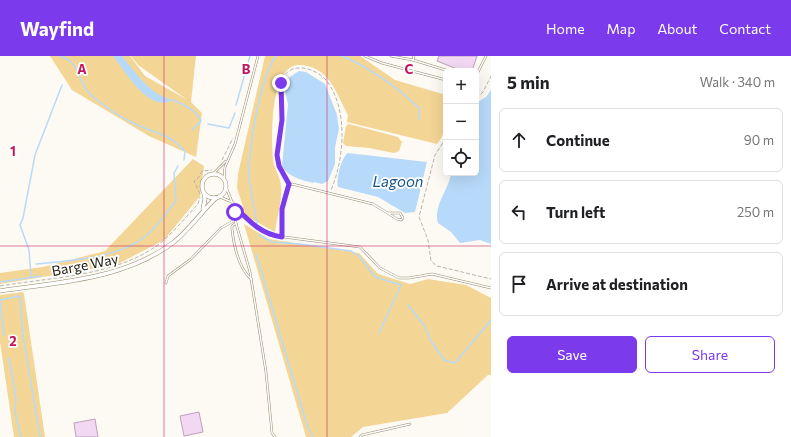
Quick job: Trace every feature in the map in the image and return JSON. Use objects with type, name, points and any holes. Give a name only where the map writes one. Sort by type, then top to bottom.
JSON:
[{"type":"street","points":[[202,212],[205,199],[203,191],[204,181],[213,172],[224,179],[226,187],[218,197],[208,197],[203,191]]},
{"type":"street","name":"Barge Way","points":[[0,291],[103,275],[130,267],[151,257],[173,242],[218,197]]},
{"type":"lane","points":[[224,179],[227,160],[235,144],[258,56]]},
{"type":"lane","points":[[365,56],[382,63],[443,79]]},
{"type":"lane","points":[[390,56],[413,60],[443,69]]},
{"type":"lane","points":[[413,60],[414,56]]},
{"type":"lane","points":[[479,70],[486,56]]},
{"type":"lane","points":[[213,172],[227,160]]},
{"type":"lane","points":[[282,237],[282,209],[289,184],[297,184],[373,204],[388,213],[398,219],[403,218],[401,213],[388,213]]},
{"type":"lane","points":[[226,187],[236,208],[258,228],[269,235],[360,248],[366,251],[380,268],[399,278],[409,278],[432,274],[491,288]]},
{"type":"lane","points":[[218,197],[232,202]]},
{"type":"lane","points":[[236,208],[235,220],[251,279],[266,372],[272,433],[275,437]]},
{"type":"lane","points":[[166,283],[168,276],[191,259],[221,228],[235,220]]},
{"type":"lane","points":[[236,223],[232,226],[232,229],[239,259],[242,270],[251,279]]},
{"type":"lane","points":[[360,437],[362,435],[410,424]]},
{"type":"path","points":[[289,184],[277,159],[282,120],[281,87],[283,80],[289,72],[296,68],[305,68],[322,76],[330,85],[343,121],[336,176],[330,193]]},
{"type":"path","points":[[479,95],[483,92],[491,76]]},
{"type":"path","points":[[218,165],[229,150],[233,138]]},
{"type":"path","points":[[445,140],[435,155],[419,217],[428,240],[431,261],[437,266],[491,279]]},
{"type":"path","points":[[0,286],[103,270],[136,257],[164,240],[198,204],[200,196],[194,181],[199,177],[202,171],[213,172]]},
{"type":"shaded area","points":[[50,56],[130,56],[145,76],[186,99],[138,65],[131,56],[196,56],[191,102],[202,113],[196,157],[149,136],[72,90]]},
{"type":"shaded area","points":[[265,56],[360,56],[395,80],[443,94],[443,133],[437,144],[347,122],[348,115],[335,90],[324,75],[309,66],[298,65],[289,68],[282,77],[274,104],[272,135],[273,162],[281,187],[280,204],[275,232],[246,216],[237,188],[238,174]]},
{"type":"shaded area","points":[[349,124],[398,137],[402,142],[399,151],[394,153],[369,148],[346,146],[343,143],[346,126]]},
{"type":"shaded area","points":[[193,159],[204,166],[200,196],[164,240],[116,265],[0,284],[0,273],[43,267],[105,251]]},
{"type":"shaded area","points":[[244,224],[269,239],[359,253],[378,274],[410,284],[428,279],[466,285],[491,298],[491,375],[488,375],[447,413],[363,427],[351,437],[306,437]]},
{"type":"shaded area","points":[[23,292],[45,437],[14,437],[0,342],[0,295]]},
{"type":"water","points":[[113,56],[122,56],[150,88],[173,100],[164,103],[155,101],[147,96],[132,81]]},
{"type":"water","name":"Lagoon","points":[[299,71],[306,72],[325,84],[337,115],[339,129],[335,147],[335,164],[328,181],[322,184],[296,178],[288,173],[282,166],[288,104],[285,84],[289,78]]},
{"type":"water","points":[[491,90],[491,244],[480,240],[460,243],[451,232],[438,223],[437,216],[439,204],[450,176],[479,176],[479,101],[486,97]]},
{"type":"water","name":"Lagoon","points":[[348,153],[427,162],[415,212],[405,213],[378,197],[338,187],[340,169],[343,159]]},
{"type":"building","points":[[439,56],[477,56],[473,68],[454,68],[437,61]]},
{"type":"building","points":[[199,412],[203,432],[184,436],[180,416]]},
{"type":"building","points":[[95,419],[98,437],[76,437],[74,423]]},
{"type":"waterway","points":[[60,56],[67,59],[76,68],[86,90],[91,95],[110,110],[125,119],[173,140],[185,151],[184,160]]},
{"type":"waterway","points":[[236,105],[250,56]]},
{"type":"waterway","points":[[257,224],[249,175],[251,148],[260,95],[270,66],[276,56]]},
{"type":"waterway","points":[[342,56],[373,72],[402,93],[419,108],[419,119]]},
{"type":"waterway","points":[[31,277],[29,250],[20,225],[23,218],[35,155],[62,85]]},
{"type":"waterway","points":[[173,100],[189,108],[199,117],[201,121],[192,130]]},
{"type":"waterway","points":[[208,124],[229,128],[235,113]]},
{"type":"waterway","points":[[36,264],[108,254],[122,250],[146,236],[158,224],[176,201],[174,173],[178,166]]},
{"type":"waterway","points":[[259,235],[272,242],[351,251],[360,257],[375,277],[401,285],[379,333]]},
{"type":"waterway","points":[[256,254],[307,425],[313,437]]},
{"type":"waterway","points":[[0,282],[41,276]]},
{"type":"waterway","points":[[0,300],[20,296],[23,336],[40,437]]},
{"type":"waterway","points":[[0,300],[4,335]]},
{"type":"waterway","points":[[408,305],[424,325],[431,341],[444,360],[455,363],[491,320]]},
{"type":"waterway","points":[[9,358],[16,398],[15,411],[21,437]]},
{"type":"route","points":[[235,212],[236,208],[251,223],[269,235],[282,237],[282,209],[286,189],[289,184],[277,162],[278,142],[282,120],[281,83]]}]
